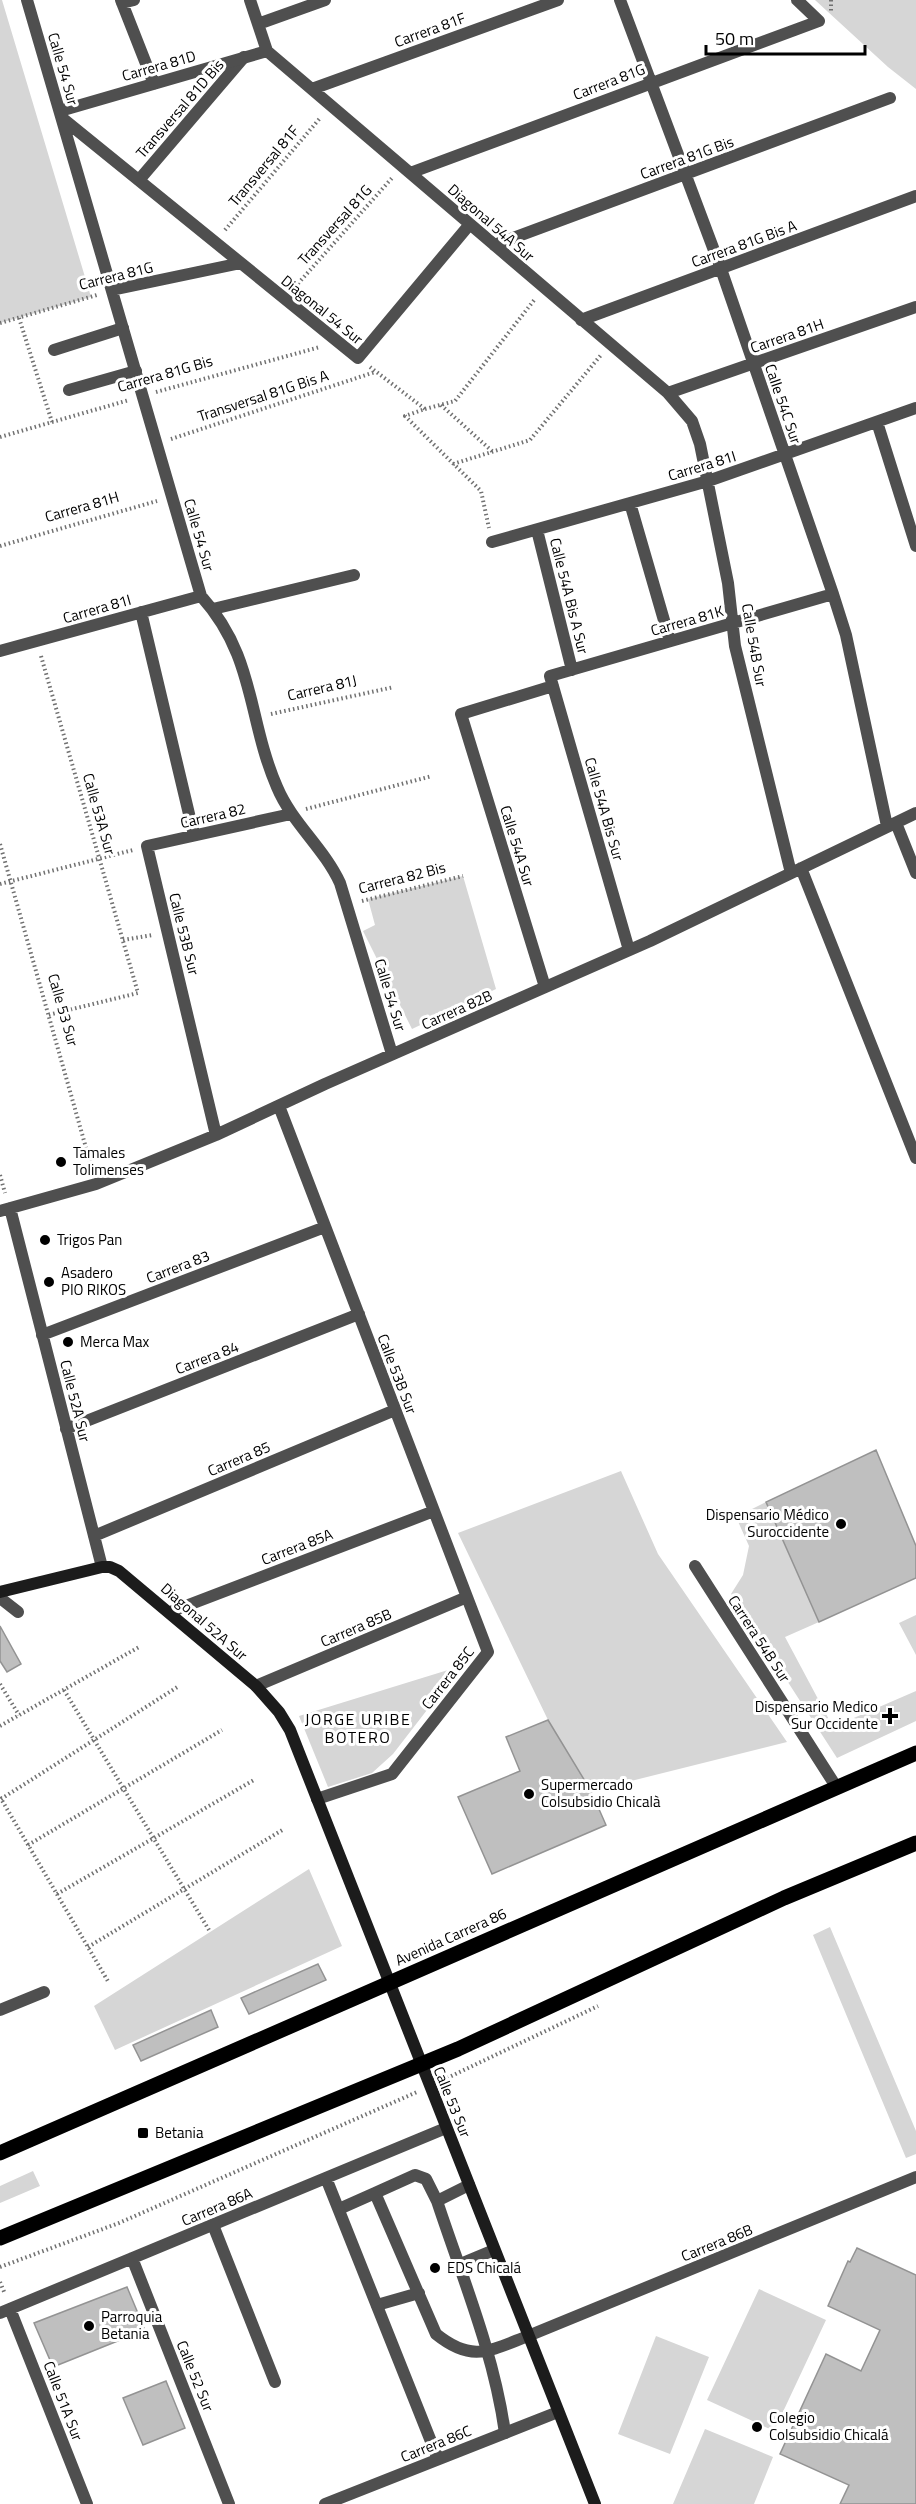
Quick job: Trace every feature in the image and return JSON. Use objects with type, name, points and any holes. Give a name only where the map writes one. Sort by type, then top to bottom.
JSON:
[{"type":"main road","name":"Avenida Carrera 86","points":[[0,2153],[916,1753]]},
{"type":"main road","points":[[0,2238],[499,2031],[784,1898],[916,1843]]},
{"type":"street","name":"Calle 54 Sur","points":[[27,0],[201,596],[213,609],[233,641],[246,675],[271,773],[291,814],[333,868],[392,1054]]},
{"type":"street","points":[[250,0],[267,51]]},
{"type":"street","points":[[258,24],[325,0]]},
{"type":"street","name":"Carrera 81F","points":[[312,89],[558,0]]},
{"type":"street","name":"Calle 54C Sur","points":[[620,0],[721,269],[833,594],[846,635],[891,825],[916,873]]},
{"type":"street","name":"Carrera 81G","points":[[406,170],[819,21],[797,0]]},
{"type":"street","points":[[126,1],[154,84]]},
{"type":"street","name":"Carrera 81D","points":[[61,114],[267,51]]},
{"type":"street","name":"Diagonal 54A Sur","points":[[267,51],[668,393],[692,421]]},
{"type":"street","name":"Transversal 81D Bis","points":[[139,180],[244,57]]},
{"type":"street","name":"Carrera 81G Bis","points":[[494,245],[890,98]]},
{"type":"street","name":"Diagonal 54 Sur","points":[[61,114],[358,358]]},
{"type":"street","name":"Carrera 81G Bis A","points":[[581,320],[916,196]]},
{"type":"street","points":[[358,358],[470,224]]},
{"type":"street","name":"Carrera 81G","points":[[112,290],[241,263]]},
{"type":"street","name":"Carrera 81H","points":[[668,393],[916,307]]},
{"type":"street","points":[[54,350],[123,327]]},
{"type":"street","points":[[69,390],[136,371]]},
{"type":"street","name":"Carrera 81I","points":[[492,542],[708,481],[785,456],[916,408]]},
{"type":"street","name":"Calle 54B Sur","points":[[692,421],[708,481],[728,583],[735,646],[796,871],[916,1158]]},
{"type":"street","points":[[877,422],[913,524],[916,546]]},
{"type":"street","points":[[630,503],[670,641]]},
{"type":"street","name":"Calle 54A Bis A Sur","points":[[537,530],[572,670]]},
{"type":"street","points":[[213,609],[354,574]]},
{"type":"street","name":"Carrera 81K","points":[[461,714],[551,681],[572,670],[833,594]]},
{"type":"street","name":"Carrera 81I","points":[[0,651],[201,596]]},
{"type":"street","points":[[141,612],[194,835]]},
{"type":"street","name":"Calle 54A Bis Sur","points":[[551,681],[629,950]]},
{"type":"street","name":"Calle 54A Sur","points":[[461,714],[545,987]]},
{"type":"street","name":"Carrera 82B","points":[[5,1210],[96,1184],[216,1135],[392,1054],[629,950],[916,813]]},
{"type":"street","name":"Carrera 82","points":[[147,846],[291,814]]},
{"type":"street","name":"Calle 53B Sur","points":[[147,846],[216,1135]]},
{"type":"street","name":"Calle 53B Sur","points":[[279,1106],[488,1652]]},
{"type":"street","name":"Calle 52A Sur","points":[[5,1210],[42,1335],[102,1567]]},
{"type":"street","name":"Carrera 83","points":[[42,1335],[325,1227]]},
{"type":"street","name":"Carrera 84","points":[[66,1429],[358,1314]]},
{"type":"street","name":"Carrera 85","points":[[94,1536],[395,1410]]},
{"type":"street","name":"Carrera 85A","points":[[170,1612],[434,1511]]},
{"type":"street","name":"Carrera 54B Sur","points":[[695,1566],[837,1788]]},
{"type":"street","points":[[0,1592],[102,1567]]},
{"type":"street","name":"Diagonal 52A Sur","points":[[102,1567],[110,1567],[119,1571],[170,1612],[256,1686],[279,1712]]},
{"type":"street","name":"Carrera 85B","points":[[256,1686],[467,1597]]},
{"type":"street","points":[[0,1598],[18,1612]]},
{"type":"street","name":"Carrera 85C","points":[[317,1799],[392,1774],[488,1652]]},
{"type":"street","name":"Calle 53 Sur","points":[[279,1712],[290,1730],[595,2504]]},
{"type":"street","points":[[0,2010],[44,1992]]},
{"type":"street","name":"Carrera 86A","points":[[5,2311],[446,2128]]},
{"type":"street","points":[[339,2209],[415,2175],[426,2179],[437,2201],[487,2352],[501,2402],[505,2433]]},
{"type":"street","name":"Carrera 86B","points":[[487,2352],[916,2177]]},
{"type":"street","points":[[327,2178],[438,2459]]},
{"type":"street","points":[[437,2201],[469,2186]]},
{"type":"street","points":[[375,2193],[436,2334],[451,2346],[465,2351],[487,2352]]},
{"type":"street","points":[[213,2225],[275,2382]]},
{"type":"street","points":[[458,2265],[494,2250]]},
{"type":"street","name":"Calle 52 Sur","points":[[132,2258],[229,2504]]},
{"type":"street","points":[[377,2306],[419,2293]]},
{"type":"street","name":"Calle 51A Sur","points":[[5,2311],[87,2504]]},
{"type":"street","name":"Carrera 86C","points":[[325,2504],[558,2412]]},
{"type":"path","name":"Transversal 81F","points":[[215,242],[331,105]]},
{"type":"path","name":"Transversal 81G","points":[[285,299],[406,170]]},
{"type":"path","points":[[492,542],[481,491],[405,416],[455,401],[544,288]]},
{"type":"path","name":"Carrera 81G","points":[[0,323],[112,290]]},
{"type":"path","points":[[19,318],[52,422]]},
{"type":"path","name":"Carrera 81G Bis","points":[[0,437],[338,342]]},
{"type":"path","points":[[453,465],[530,440],[610,344]]},
{"type":"path","name":"Diagonal 54 Sur","points":[[358,358],[425,409]]},
{"type":"path","name":"Transversal 81G Bis A","points":[[157,444],[376,372]]},
{"type":"path","points":[[441,405],[493,452]]},
{"type":"path","name":"Carrera 81H","points":[[0,546],[172,497]]},
{"type":"path","name":"Calle 53A Sur","points":[[36,641],[138,993],[48,1015]]},
{"type":"path","name":"Carrera 81J","points":[[256,718],[394,687]]},
{"type":"path","points":[[291,814],[432,776]]},
{"type":"path","name":"Calle 53 Sur","points":[[0,844],[96,1184]]},
{"type":"path","points":[[0,884],[147,846]]},
{"type":"path","name":"Carrera 82 Bis","points":[[346,904],[463,876]]},
{"type":"path","points":[[123,940],[168,932]]},
{"type":"path","points":[[0,1726],[139,1647]]},
{"type":"path","points":[[0,1684],[19,1715]]},
{"type":"path","points":[[109,1983],[1,1798],[178,1686]]},
{"type":"path","points":[[64,1690],[209,1930]]},
{"type":"path","points":[[28,1845],[222,1730]]},
{"type":"path","points":[[57,1894],[254,1780]]},
{"type":"path","points":[[88,1947],[284,1829]]},
{"type":"path","points":[[466,2069],[604,2004]]},
{"type":"path","points":[[0,2267],[119,2223],[387,2105]]},
{"type":"shaded area","points":[[0,0],[2,0],[91,297],[0,323]]},
{"type":"shaded area","points":[[815,0],[916,0],[916,89],[888,67]]},
{"type":"shaded area","points":[[463,876],[496,989],[412,1029],[363,931],[375,925],[368,899]]},
{"type":"shaded area","points":[[621,1471],[658,1554],[787,1742],[591,1791],[548,1720],[458,1533]]},
{"type":"shaded area","points":[[766,1502],[819,1622],[785,1637],[833,1727],[916,1691],[916,1721],[837,1758],[731,1594],[743,1575],[749,1546],[736,1517]]},
{"type":"shaded area","points":[[916,1615],[916,1655],[899,1623]]},
{"type":"shaded area","points":[[461,1666],[393,1754],[372,1773],[328,1787],[299,1716]]},
{"type":"shaded area","points":[[309,1869],[342,1946],[115,2050],[94,2006]]},
{"type":"shaded area","points":[[830,1927],[916,2131],[916,2154],[906,2158],[813,1935]]},
{"type":"shaded area","points":[[33,2171],[40,2186],[0,2203],[0,2186]]},
{"type":"shaded area","points":[[759,2289],[826,2320],[774,2431],[707,2400]]},
{"type":"shaded area","points":[[656,2336],[709,2357],[670,2454],[618,2434]]},
{"type":"shaded area","points":[[705,2429],[773,2457],[754,2504],[673,2504]]},
{"type":"building","name":"Dispensario Médico Suroccidente","points":[[876,1450],[916,1546],[916,1578],[819,1622],[766,1502]]},
{"type":"building","points":[[0,1626],[21,1664],[7,1672],[0,1661]]},
{"type":"building","name":"Supermercado Colsubsidio Chicalà","points":[[548,1720],[591,1791],[606,1825],[492,1874],[458,1797],[520,1771],[506,1737]]},
{"type":"building","points":[[318,1964],[326,1980],[249,2014],[241,1998]]},
{"type":"building","points":[[211,2010],[218,2027],[141,2061],[133,2045]]},
{"type":"building","points":[[857,2248],[916,2275],[916,2504],[840,2504],[849,2485],[780,2454],[826,2354],[861,2371],[880,2330],[828,2306],[848,2261],[850,2262]]},
{"type":"building","name":"Parroquia Betania","points":[[127,2287],[145,2330],[53,2367],[34,2323]]},
{"type":"building","points":[[166,2381],[185,2428],[143,2445],[123,2398]]},
{"type":"place","name":"Tamales Tolimenses","points":[[61,1162]]},
{"type":"place","name":"Trigos Pan","points":[[45,1240]]},
{"type":"place","name":"Asadero PIO RIKOS","points":[[49,1282]]},
{"type":"place","name":"Merca Max","points":[[68,1342]]},
{"type":"place","name":"Dispensario Médico Suroccidente","points":[[841,1524]]},
{"type":"place","name":"Dispensario Medico Sur Occidente","points":[[890,1716]]},
{"type":"place","name":"Supermercado Colsubsidio Chicalà","points":[[529,1794]]},
{"type":"place","name":"Betania","points":[[143,2133]]},
{"type":"place","name":"EDS Chicalá","points":[[435,2268]]},
{"type":"place","name":"Parroquia Betania","points":[[89,2326]]},
{"type":"place","name":"Colegio Colsubsidio Chicalá","points":[[757,2427]]},
{"type":"district","name":"JORGE URIBE BOTERO","points":[[358,1728]]}]
